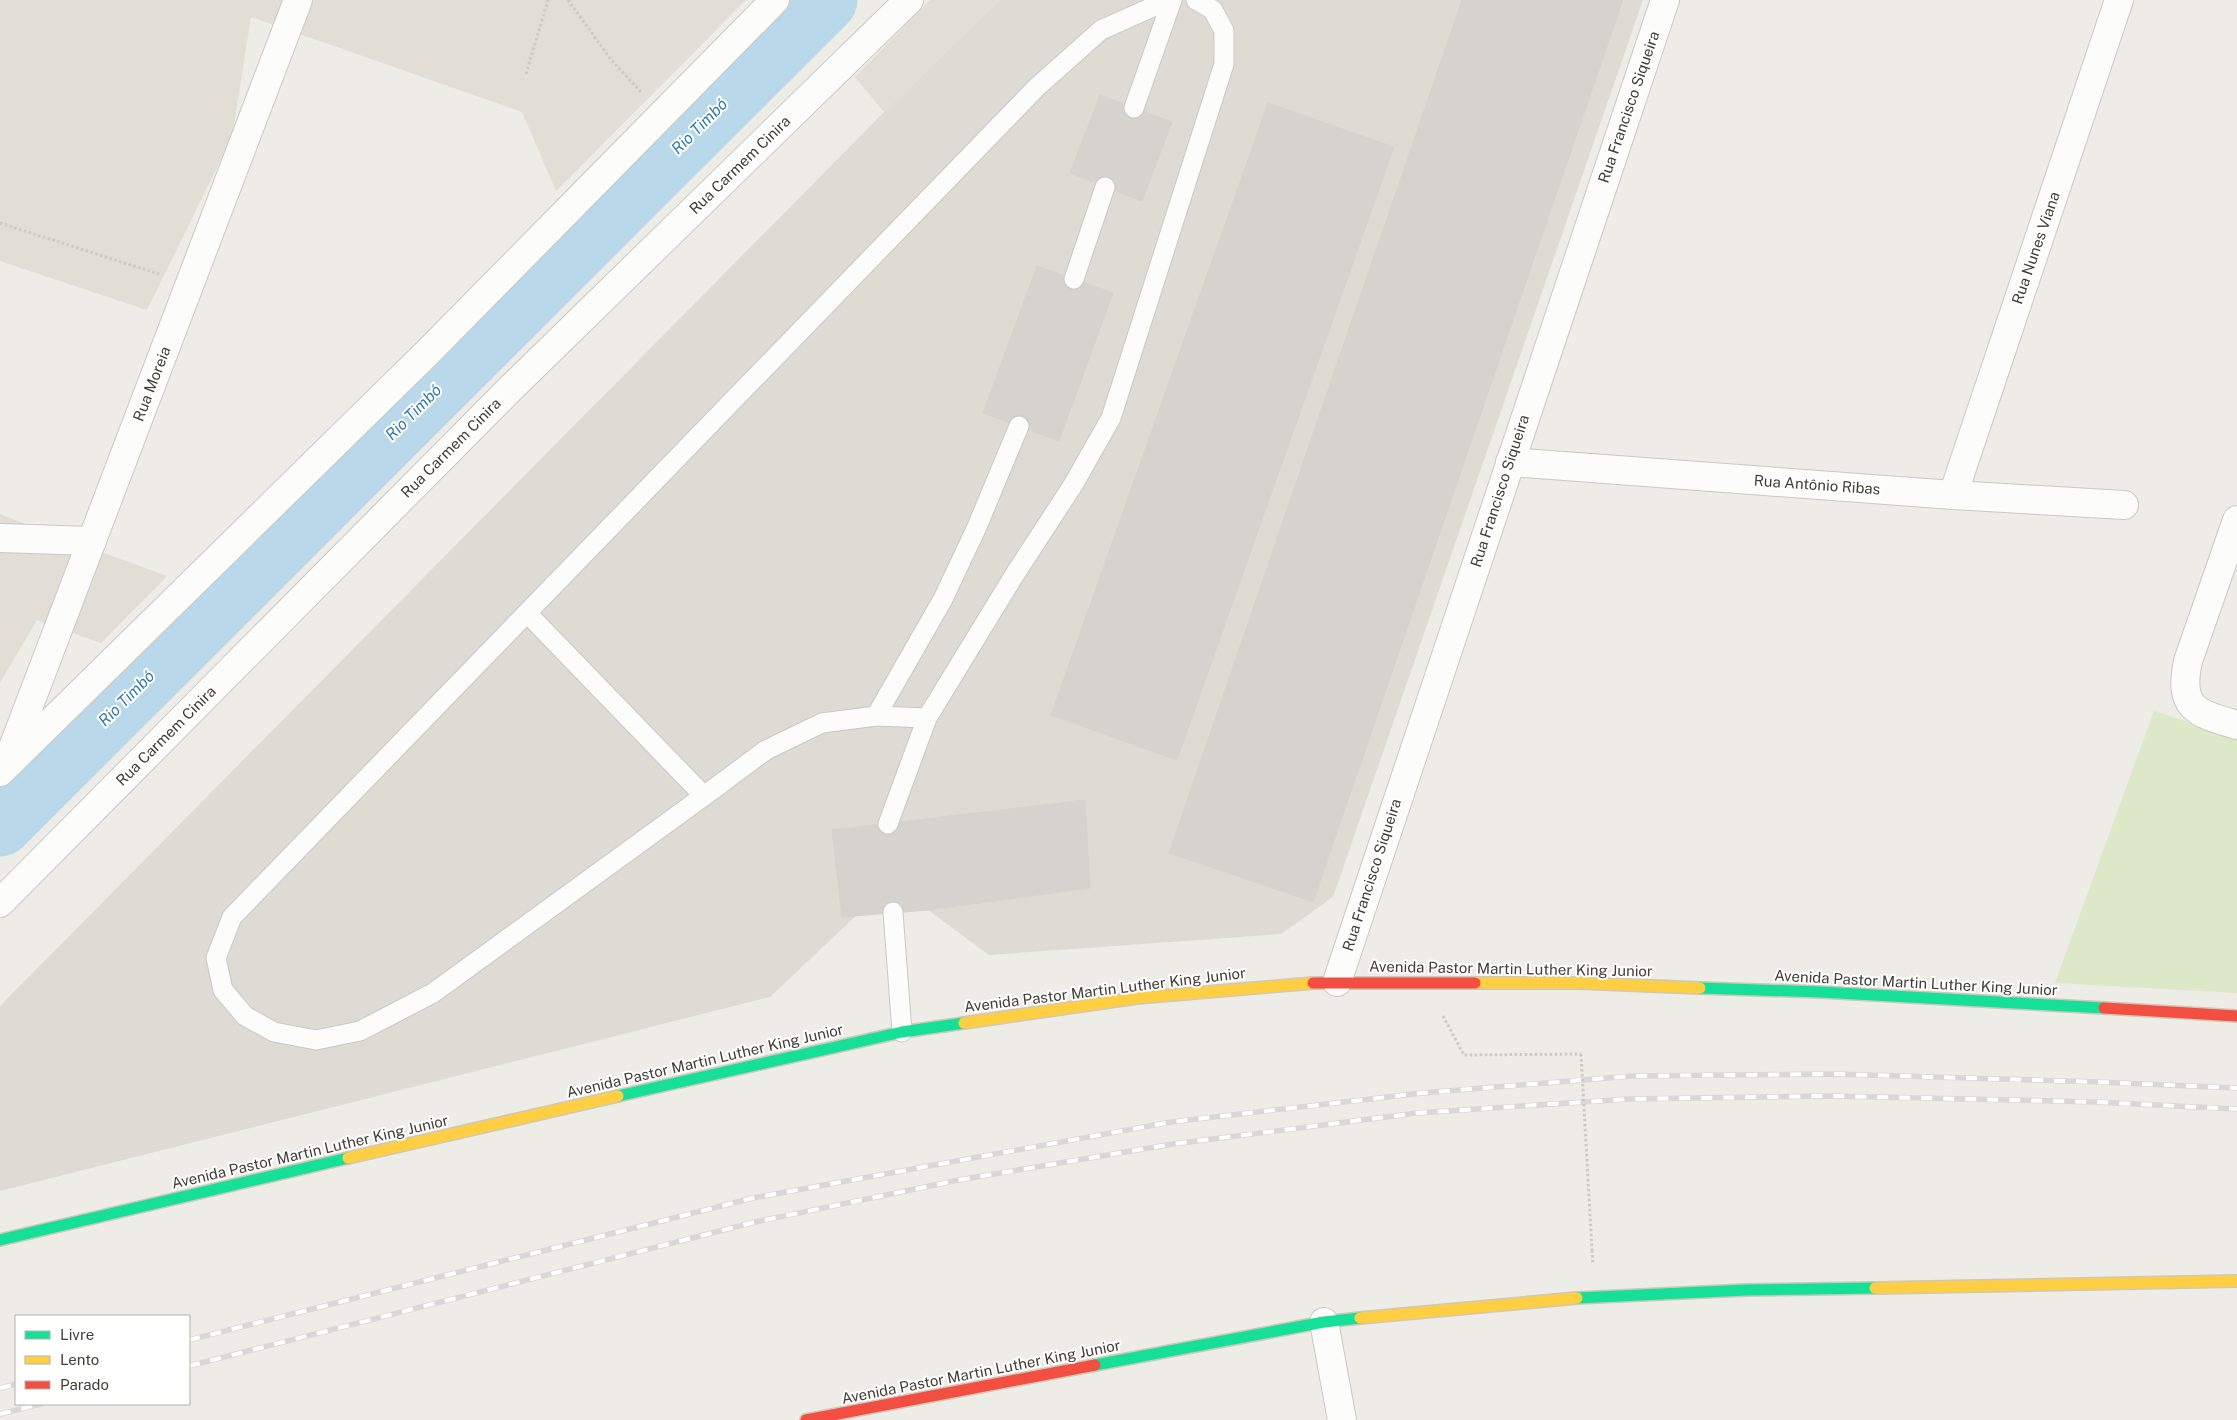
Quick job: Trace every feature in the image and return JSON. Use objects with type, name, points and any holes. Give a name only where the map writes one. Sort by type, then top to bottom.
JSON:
[{"type":"main road","name":"Avenida Pastor Martin Luther King Junior","points":[[0,1240],[503,1122],[902,1032],[1137,998],[1253,987],[1337,982],[1579,983],[1821,992],[2237,1016]]},
{"type":"main road","name":"Avenida Pastor Martin Luther King Junior","points":[[806,1420],[1324,1322],[1544,1300],[1746,1290],[2237,1281]]},
{"type":"street","name":"Rua Moreia","points":[[3,770],[298,0]]},
{"type":"street","points":[[3,770],[428,351],[775,0]]},
{"type":"street","name":"Rua Carmem Cinira","points":[[0,903],[509,390],[909,0]]},
{"type":"street","name":"Rua Francisco Siqueira","points":[[1337,982],[1665,0]]},
{"type":"street","name":"Rua Nunes Viana","points":[[1953,495],[2119,0]]},
{"type":"street","name":"Rua Antônio Ribas","points":[[1510,462],[1953,495],[2124,505]]},
{"type":"street","points":[[2237,520],[2188,661],[2184,683],[2187,698],[2195,708],[2209,717],[2237,725]]},
{"type":"street","points":[[0,538],[92,541]]},
{"type":"street","points":[[1324,1322],[1342,1420]]},
{"type":"lane","points":[[927,718],[876,716],[822,722],[766,750],[433,993],[360,1031],[316,1040],[274,1032],[245,1016],[223,990],[216,958],[232,917],[1037,87],[1101,30],[1168,0]]},
{"type":"lane","points":[[1134,108],[1172,0]]},
{"type":"lane","points":[[888,824],[927,718],[1015,574],[1073,486],[1111,418],[1224,64],[1224,31],[1214,10],[1196,0]]},
{"type":"lane","points":[[1074,279],[1105,187]]},
{"type":"lane","points":[[876,716],[943,599],[976,529],[1019,426]]},
{"type":"lane","points":[[527,613],[704,796]]},
{"type":"lane","points":[[893,912],[902,1032]]},
{"type":"path","points":[[526,74],[548,0]]},
{"type":"path","points":[[568,0],[612,61],[661,115]]},
{"type":"path","points":[[0,224],[189,284]]},
{"type":"path","points":[[1425,981],[1464,1055],[1581,1054],[1594,1273]]},
{"type":"shaded area","points":[[0,0],[746,0],[556,191],[522,112],[251,17],[232,137],[147,310],[0,261]]},
{"type":"shaded area","points":[[930,0],[1000,0],[884,112],[855,77]]},
{"type":"shaded area","points":[[1000,0],[1643,0],[1333,897],[1281,934],[989,955],[928,910],[858,914],[770,997],[0,1191],[0,1006],[884,112]]},
{"type":"shaded area","points":[[0,514],[167,576],[101,643],[37,620],[0,683]]},
{"type":"green space","points":[[2154,711],[2237,738],[2237,993],[2055,983]]},
{"type":"building","points":[[1462,0],[1623,0],[1313,902],[1169,853]]},
{"type":"building","points":[[1100,95],[1172,122],[1142,201],[1070,173]]},
{"type":"building","points":[[1268,103],[1394,147],[1177,760],[1051,715]]},
{"type":"building","points":[[1037,266],[1113,293],[1059,441],[983,413]]},
{"type":"building","points":[[1085,800],[1090,888],[928,910],[842,917],[832,830]]},
{"type":"waterway","name":"Rio Timbó","points":[[0,824],[825,0]]},
{"type":"railway","points":[[190,1340],[753,1198],[1171,1122],[1422,1093],[1632,1076],[1835,1074],[2237,1088]]},
{"type":"railway","points":[[190,1366],[755,1222],[959,1180],[1173,1144],[1417,1113],[1628,1099],[1830,1096],[2096,1102],[2237,1109]]},
{"type":"railway","points":[[0,1388],[15,1384]]},
{"type":"railway","points":[[0,1414],[37,1405]]},
{"type":"traffic: fast","points":[[1700,988],[1821,992],[2104,1008]]},
{"type":"traffic: fast","points":[[618,1096],[902,1032],[964,1023]]},
{"type":"traffic: fast","points":[[0,1240],[348,1158]]},
{"type":"traffic: fast","points":[[1577,1298],[1746,1290],[1875,1288]]},
{"type":"traffic: fast","points":[[1095,1365],[1324,1322],[1360,1318]]},
{"type":"traffic: slow","points":[[964,1023],[1137,998],[1313,983]]},
{"type":"traffic: slow","points":[[1475,983],[1579,983],[1700,988]]},
{"type":"traffic: slow","points":[[348,1158],[618,1096]]},
{"type":"traffic: slow","points":[[1875,1288],[2237,1281]]},
{"type":"traffic: slow","points":[[1360,1318],[1577,1298]]},
{"type":"traffic: jam","points":[[1313,983],[1475,983]]},
{"type":"traffic: jam","points":[[2104,1008],[2237,1016]]},
{"type":"traffic: jam","points":[[806,1420],[1095,1365]]}]
